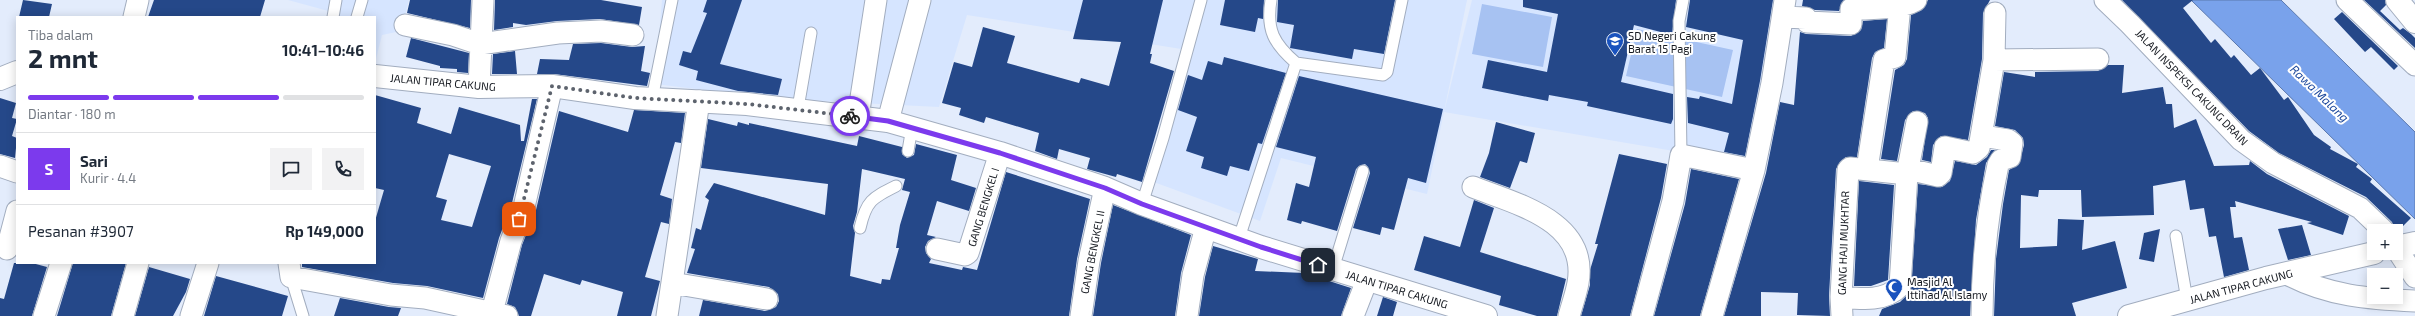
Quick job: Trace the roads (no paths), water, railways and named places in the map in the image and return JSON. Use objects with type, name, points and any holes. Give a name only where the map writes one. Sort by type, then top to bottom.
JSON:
[{"type":"street","points":[[858,117],[876,0]]},
{"type":"street","points":[[888,121],[920,0]]},
{"type":"street","name":"JALAN INSPEKSI CAKUNG DRAIN","points":[[2105,0],[2130,24],[2241,140],[2273,163],[2360,208],[2377,224]]},
{"type":"street","points":[[2347,0],[2415,66]]},
{"type":"street","points":[[2397,0],[2415,22]]},
{"type":"street","points":[[479,87],[483,1]]},
{"type":"street","points":[[1712,316],[1754,170],[1772,83],[1784,9],[1806,18],[1807,22],[1851,24],[1851,9],[1908,2]]},
{"type":"street","name":"GANG HAJI MUKHTAR","points":[[1842,306],[1857,170],[1884,60],[1895,57],[1908,2]]},
{"type":"street","points":[[1857,170],[1908,171],[1940,176],[1945,147],[1972,153],[1979,148],[1994,60],[1995,13]]},
{"type":"street","points":[[405,25],[453,35],[480,44],[565,33],[600,31],[633,34]]},
{"type":"street","points":[[1994,60],[2098,59]]},
{"type":"street","points":[[0,79],[16,72]]},
{"type":"street","name":"JALAN TIPAR CAKUNG","points":[[376,76],[479,87],[552,86],[652,99],[798,108],[888,121],[1000,153],[1105,188],[1142,204],[1206,227],[1367,280],[1486,316]]},
{"type":"street","points":[[290,270],[391,295],[425,298],[499,314],[511,241],[524,207],[552,86]]},
{"type":"street","points":[[667,316],[699,101]]},
{"type":"street","points":[[1842,306],[1879,297],[1896,291],[1900,286],[1908,171],[1917,122]]},
{"type":"street","points":[[1982,136],[2008,140],[2012,143],[2010,158],[2001,160],[1998,165],[1990,203],[1984,240],[1982,316]]},
{"type":"street","name":"GANG BENGKEL I","points":[[936,248],[965,255],[968,253],[1000,153]]},
{"type":"street","points":[[1642,316],[1673,201],[1681,155],[1754,170]]},
{"type":"street","points":[[0,166],[16,172]]},
{"type":"street","points":[[1473,187],[1541,215],[1556,224],[1568,238],[1574,250],[1578,266],[1578,282],[1569,316]]},
{"type":"street","name":"GANG BENGKEL II","points":[[1081,316],[1089,261],[1105,188]]},
{"type":"street","points":[[6,249],[11,213]]},
{"type":"street","points":[[1187,316],[1193,275],[1206,227]]},
{"type":"street","points":[[2403,246],[2415,243]]},
{"type":"street","name":"JALAN TIPAR CAKUNG","points":[[2129,316],[2364,255]]},
{"type":"street","points":[[2403,259],[2415,277]]},
{"type":"street","points":[[44,316],[61,264]]},
{"type":"street","points":[[123,316],[138,264]]},
{"type":"street","points":[[192,316],[206,264]]},
{"type":"street","points":[[2287,274],[2316,289],[2375,299],[2410,309]]},
{"type":"street","points":[[1353,316],[1367,280]]},
{"type":"street","points":[[672,284],[767,300]]},
{"type":"lane","points":[[333,16],[336,0]]},
{"type":"lane","points":[[357,16],[362,0]]},
{"type":"lane","points":[[652,99],[672,0]]},
{"type":"lane","points":[[1142,204],[1163,138],[1201,0]]},
{"type":"lane","points":[[1272,0],[1269,13],[1271,29],[1278,47],[1296,63],[1383,75],[1387,72],[1402,0]]},
{"type":"lane","points":[[1681,155],[1679,21],[1683,0]]},
{"type":"lane","points":[[798,108],[811,33]]},
{"type":"lane","points":[[1239,238],[1296,63]]},
{"type":"lane","points":[[908,152],[912,127]]},
{"type":"lane","points":[[1333,269],[1363,171]]},
{"type":"lane","points":[[860,228],[865,208],[874,197],[896,186]]},
{"type":"lane","points":[[2176,236],[2187,300]]},
{"type":"lane","points":[[290,270],[303,316]]},
{"type":"water","name":"Rawa Malang","points":[[2191,0],[2281,0],[2415,132],[2415,219]]},
{"type":"place","name":"SD Negeri Cakung Barat 15 Pagi","points":[[1615,56]]},
{"type":"place","name":"Masjid Al Ittihad Al Islamy","points":[[1894,302]]}]
